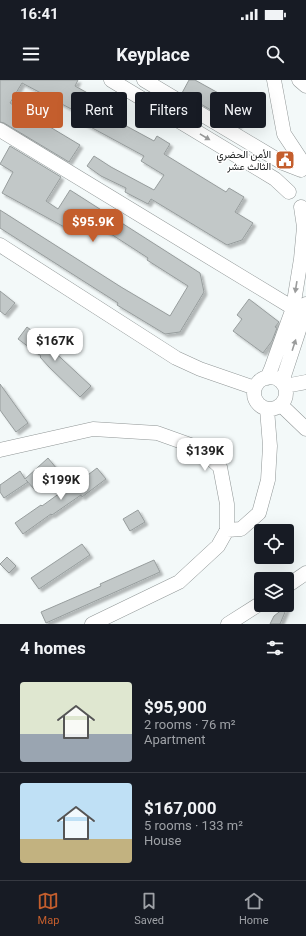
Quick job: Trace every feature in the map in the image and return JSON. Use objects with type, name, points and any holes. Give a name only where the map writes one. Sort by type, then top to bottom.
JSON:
[{"type":"street","points":[[111,80],[275,179],[289,192]]},
{"type":"street","points":[[144,80],[283,163],[304,168]]},
{"type":"street","points":[[274,80],[284,134],[304,168]]},
{"type":"street","points":[[300,80],[306,86]]},
{"type":"street","points":[[0,130],[302,310]]},
{"type":"street","points":[[302,310],[267,378],[255,388],[256,399],[259,404],[267,409],[277,408],[281,405],[286,396],[283,384],[302,310],[301,259],[304,208],[291,198],[289,185],[291,178],[295,173],[304,168]]},
{"type":"street","points":[[0,245],[176,358],[200,369],[255,388]]},
{"type":"street","points":[[267,378],[272,378],[283,384],[306,382]]},
{"type":"street","points":[[281,405],[306,430]]},
{"type":"street","points":[[226,530],[241,529],[259,513],[268,480],[270,446],[267,409]]},
{"type":"street","points":[[0,450],[93,429],[157,433],[199,448],[220,467],[227,504],[226,530],[218,546],[179,582],[92,624]]},
{"type":"street","points":[[294,581],[306,573]]},
{"type":"street","points":[[228,624],[254,607]]},
{"type":"building","points":[[0,80],[78,80],[75,86],[86,92],[71,92],[71,109],[63,105],[63,92],[39,92],[22,83],[17,92],[12,92],[12,100],[10,103],[12,104],[12,128],[0,122]]},
{"type":"building","points":[[189,80],[195,80],[217,92],[210,92],[210,110],[202,105],[202,92],[183,92]]},
{"type":"building","points":[[127,126],[154,141],[157,136],[170,144],[164,154],[226,192],[229,188],[244,197],[235,212],[253,223],[242,240],[227,245],[151,199],[148,204],[125,192],[126,188],[101,176],[87,166],[94,156],[154,190],[164,175],[141,161],[144,156],[92,128],[127,128]]},
{"type":"building","points":[[12,128],[52,128],[80,145],[69,162]]},
{"type":"building","points":[[10,146],[61,177],[46,201],[58,209],[70,190],[200,273],[204,292],[180,332],[165,334],[117,305],[118,303],[0,228],[0,210],[121,287],[170,316],[188,286],[77,212],[68,229],[2,193],[13,172],[0,164]]},
{"type":"building","points":[[0,291],[15,303],[5,315],[0,311]]},
{"type":"building","points":[[249,299],[279,322],[275,327],[277,328],[272,341],[263,353],[233,331],[242,319],[237,315]]},
{"type":"building","points":[[27,327],[49,344],[48,346],[91,386],[80,397],[49,367],[40,357],[41,356],[18,339]]},
{"type":"building","points":[[0,384],[28,423],[16,432],[0,410]]},
{"type":"building","points":[[48,458],[57,469],[34,489],[28,482],[4,498],[0,492],[0,485],[20,471],[25,479]]},
{"type":"building","points":[[97,468],[106,479],[82,497],[81,495],[23,534],[15,523],[71,485],[72,487]]},
{"type":"building","points":[[138,510],[145,522],[130,531],[123,519]]},
{"type":"building","points":[[82,544],[90,555],[39,589],[31,578]]},
{"type":"building","points":[[7,557],[16,566],[9,573],[0,564]]},
{"type":"building","points":[[154,560],[160,572],[46,623],[41,612],[101,586],[100,584]]},
{"type":"building","points":[[279,612],[285,612],[280,624],[270,624],[274,616]]},
{"type":"place","name":"الأمن الحضري الثالث عشر","points":[[285,160]]}]
